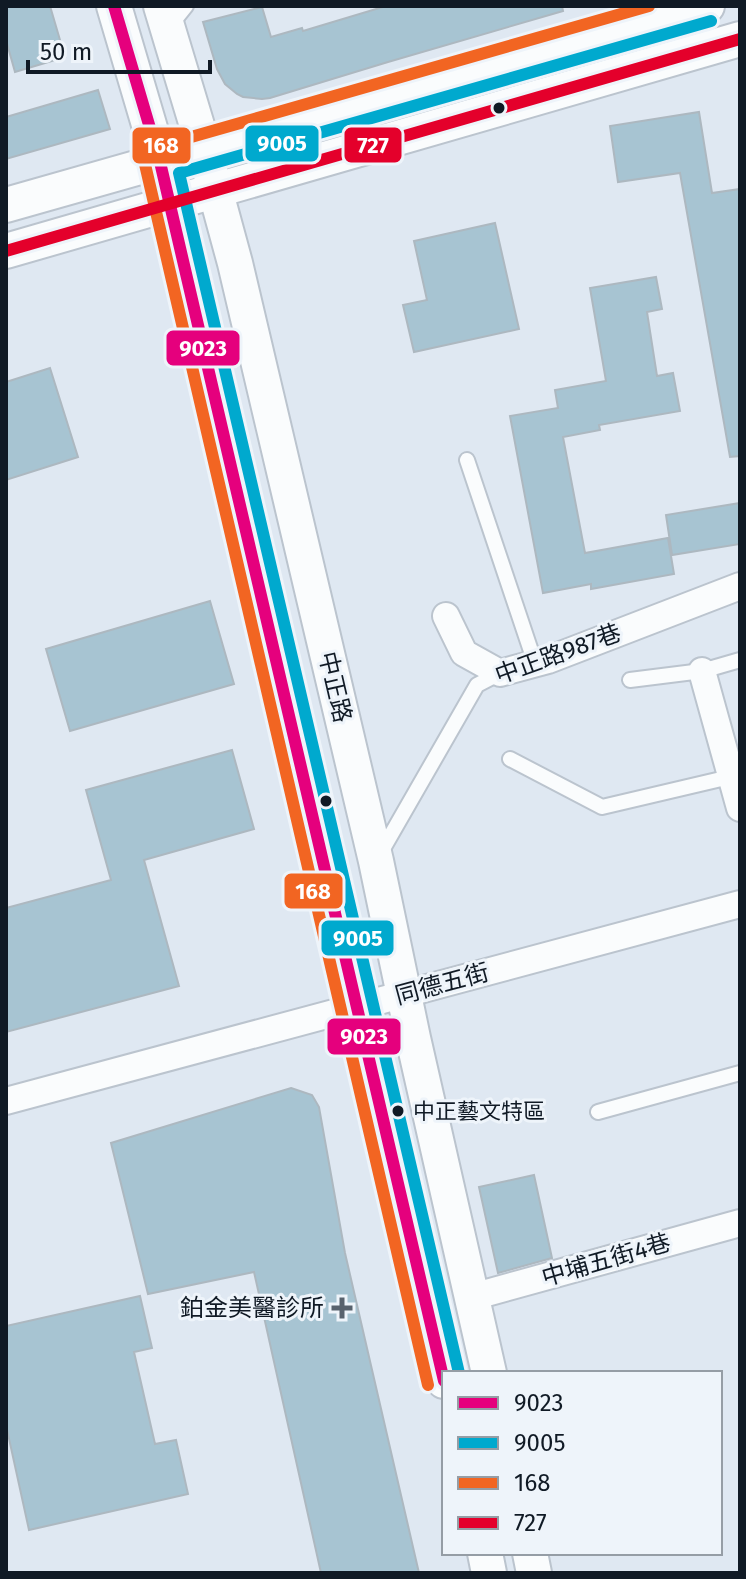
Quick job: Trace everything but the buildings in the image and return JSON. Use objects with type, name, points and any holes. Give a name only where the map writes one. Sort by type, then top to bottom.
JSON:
[{"type":"street","points":[[114,6],[160,162],[442,1373]]},
{"type":"street","points":[[6,205],[694,8]]},
{"type":"street","name":"中正路","points":[[172,14],[230,243],[376,861],[489,1371]]},
{"type":"street","points":[[6,251],[740,39]]},
{"type":"street","name":"中正路987巷","points":[[500,673],[535,663],[740,586]]},
{"type":"street","points":[[446,616],[464,653],[500,673]]},
{"type":"street","points":[[702,671],[736,776],[740,808]]},
{"type":"street","name":"同德五街","points":[[6,1101],[740,904]]},
{"type":"street","name":"中埔五街4巷","points":[[472,1297],[740,1223]]},
{"type":"lane","points":[[467,460],[535,663]]},
{"type":"lane","points":[[630,680],[702,671],[740,660]]},
{"type":"lane","name":"中正路987巷","points":[[376,861],[477,685],[500,673]]},
{"type":"lane","points":[[510,759],[602,807],[736,776]]},
{"type":"lane","points":[[598,1112],[740,1073]]},
{"type":"transit line","name":"9023","points":[[114,6],[160,162],[442,1372]]},
{"type":"transit line","name":"168","points":[[428,1385],[144,160],[148,151],[156,147],[649,6]]},
{"type":"transit line","name":"9005","points":[[459,1371],[179,173],[711,21]]},
{"type":"transit line","name":"727","points":[[6,251],[740,39]]},
{"type":"place","name":"中正藝文特區","points":[[398,1111]]},
{"type":"place","name":"鉑金美醫診所","points":[[342,1308]]}]
